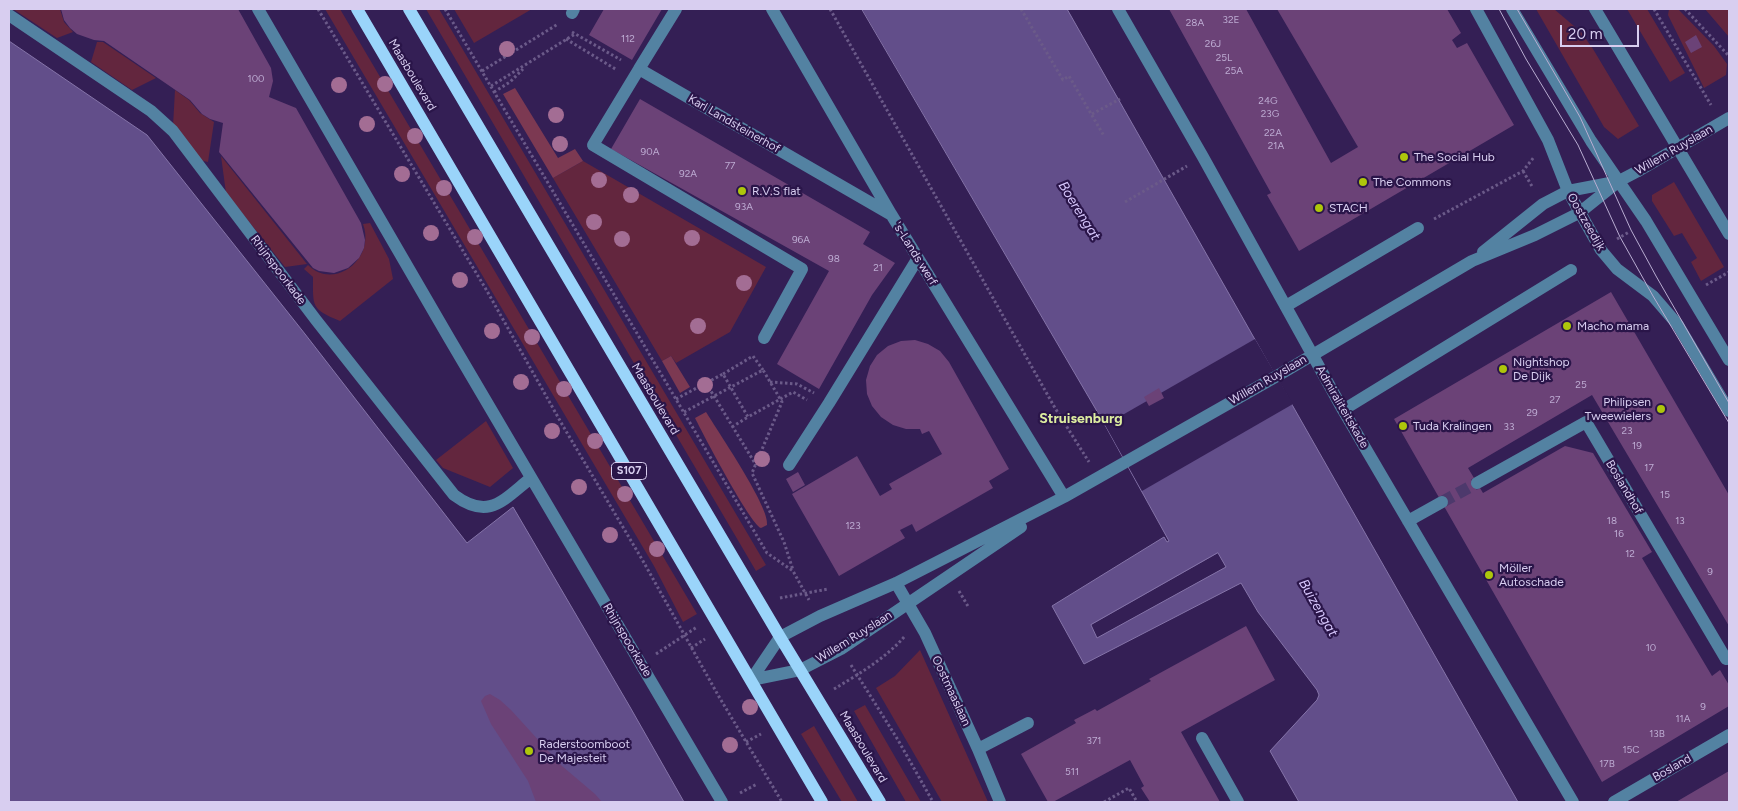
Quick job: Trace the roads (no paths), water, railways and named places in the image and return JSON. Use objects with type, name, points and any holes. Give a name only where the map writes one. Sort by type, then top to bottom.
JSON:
[{"type":"main road","name":"Maasboulevard","points":[[357,9],[822,802]]},
{"type":"main road","name":"Maasboulevard","points":[[409,9],[780,637],[880,802]]},
{"type":"street","name":"Rhijnspoorkade","points":[[258,9],[480,392],[722,802]]},
{"type":"street","points":[[676,9],[593,145],[802,269],[764,338]]},
{"type":"street","name":"'s-Lands werf","points":[[772,9],[891,214],[1064,497]]},
{"type":"street","name":"Admiraliteitskade","points":[[1118,9],[1203,157],[1343,410],[1573,802]]},
{"type":"street","name":"Oostzeedijk","points":[[1476,9],[1548,140],[1568,191],[1601,250],[1616,268],[1653,296],[1678,325],[1729,411]]},
{"type":"street","points":[[1512,9],[1591,141],[1646,221],[1729,360]]},
{"type":"street","points":[[1595,9],[1729,234]]},
{"type":"street","name":"Rhijnspoorkade","points":[[9,15],[151,111],[173,131],[316,320],[454,494],[472,506],[484,508],[495,506],[531,478]]},
{"type":"street","name":"Karl Landsteinerhof","points":[[639,69],[891,214]]},
{"type":"street","name":"Willem Ruyslaan","points":[[751,680],[780,637],[820,616],[896,583],[1064,497],[1277,376],[1472,261],[1535,235],[1579,213],[1619,181],[1729,118]]},
{"type":"street","name":"Willem Ruyslaan","points":[[1472,261],[1543,204],[1568,191],[1619,181]]},
{"type":"street","points":[[1286,306],[1418,228]]},
{"type":"street","points":[[789,464],[829,403],[918,258]]},
{"type":"street","points":[[1343,410],[1571,270]]},
{"type":"street","name":"Boslandhof","points":[[1476,483],[1586,422],[1726,659]]},
{"type":"street","name":"Willem Ruyslaan","points":[[751,680],[800,670],[841,649],[1064,497]]},
{"type":"street","points":[[1408,521],[1442,502]]},
{"type":"street","name":"Oostmaaslaan","points":[[896,583],[925,633],[1000,802]]},
{"type":"street","points":[[978,749],[1028,723]]},
{"type":"street","name":"Bosland","points":[[1614,802],[1634,796],[1729,735]]},
{"type":"street","points":[[1202,738],[1238,802]]},
{"type":"water","points":[[862,9],[1067,9],[1518,802],[1299,802],[1270,751],[1317,700],[1319,695],[1258,612],[1241,583],[1084,664],[1052,606],[1164,537],[1167,542],[1169,541],[1105,425]],"holes":[[[1218,553],[1226,567],[1097,638],[1091,625]]]},
{"type":"water","points":[[9,41],[147,135],[305,334],[467,543],[513,507],[684,802],[9,802]]},
{"type":"tunnel","points":[[1442,502],[1477,483]]},
{"type":"tram line","points":[[1499,9],[1526,59],[1578,145],[1620,237],[1729,423]]},
{"type":"tram line","points":[[1517,9],[1580,117],[1631,230],[1729,403]]},
{"type":"place","name":"The Social Hub","points":[[1404,157]]},
{"type":"place","name":"The Commons","points":[[1363,182]]},
{"type":"place","name":"R.V.S flat","points":[[742,191]]},
{"type":"place","name":"STACH","points":[[1319,208]]},
{"type":"place","name":"Macho mama","points":[[1567,326]]},
{"type":"place","name":"Nightshop De Dijk","points":[[1503,369]]},
{"type":"place","name":"Philipsen Tweewielers","points":[[1661,409]]},
{"type":"place","name":"Tuda Kralingen","points":[[1403,426]]},
{"type":"place","name":"Möller Autoschade","points":[[1489,575]]},
{"type":"place","name":"Raderstoomboot De Majesteit","points":[[529,751]]},
{"type":"district","name":"Struisenburg","points":[[1081,419]]},
{"type":"water label","name":"Boerengat","points":[[1079,211]]},
{"type":"water label","name":"Buizengat","points":[[1318,608]]}]
